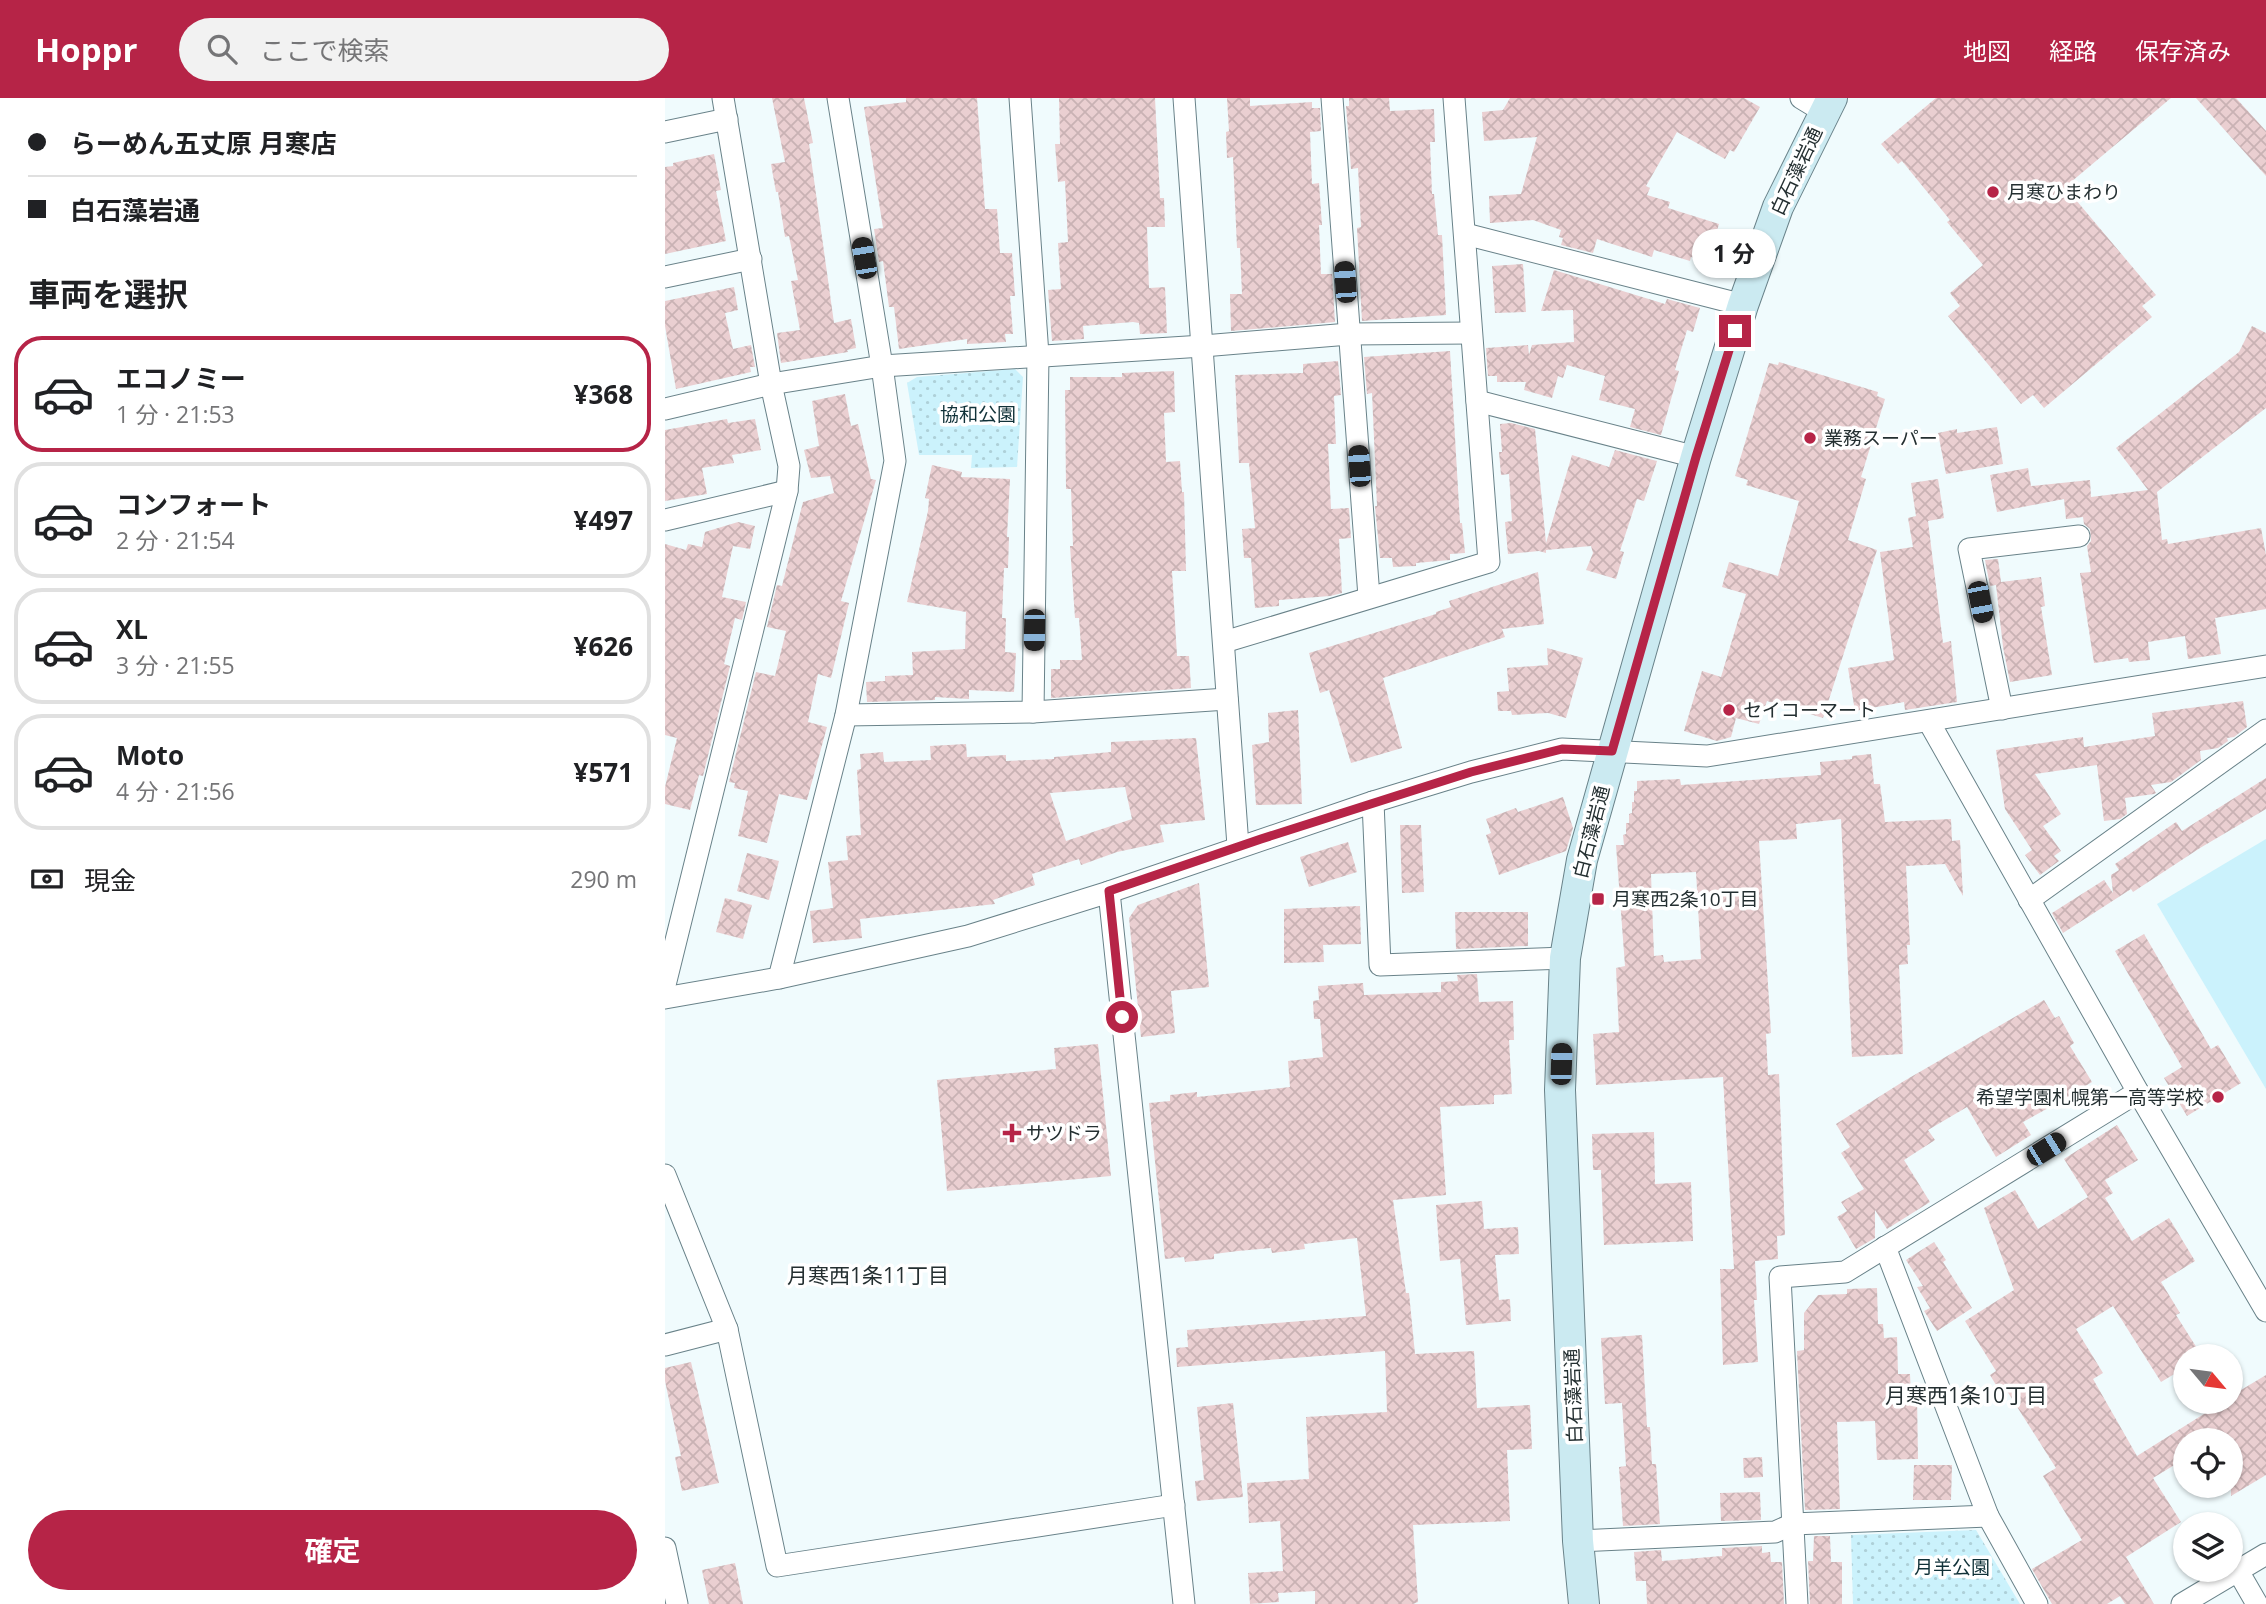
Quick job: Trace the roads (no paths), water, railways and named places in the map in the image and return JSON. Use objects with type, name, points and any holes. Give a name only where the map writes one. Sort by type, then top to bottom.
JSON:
[{"type":"main road","name":"白石藻岩通","points":[[1584,1604],[1560,1090],[1565,958],[1582,860],[1696,457],[1743,305],[1778,206],[1819,103]]},
{"type":"street","points":[[1020,98],[1038,355],[1033,712]]},
{"type":"street","points":[[1184,98],[1238,846]]},
{"type":"street","points":[[1332,98],[1369,597]]},
{"type":"street","points":[[1224,642],[1489,562],[1454,98]]},
{"type":"street","points":[[779,978],[846,715],[895,460],[840,99]]},
{"type":"street","points":[[665,132],[725,108],[771,384],[789,466],[786,491],[665,985]]},
{"type":"street","points":[[1465,234],[1743,305]]},
{"type":"street","points":[[665,277],[751,259]]},
{"type":"street","points":[[665,409],[771,384],[882,366],[1349,334],[1471,333]]},
{"type":"street","points":[[1477,401],[1696,457]]},
{"type":"street","points":[[665,520],[786,491]]},
{"type":"street","points":[[2002,709],[1969,549],[2079,536]]},
{"type":"street","points":[[665,998],[779,978],[968,936],[1373,802],[1471,772],[1562,749],[1707,756],[2266,666]]},
{"type":"street","points":[[846,715],[1033,712],[1227,699]]},
{"type":"street","points":[[1929,722],[2138,1092],[2266,1311]]},
{"type":"street","points":[[2029,900],[2266,730]]},
{"type":"street","points":[[1373,802],[1380,965],[1565,958]]},
{"type":"street","points":[[1109,891],[1184,1604]]},
{"type":"street","points":[[1797,1604],[1780,1278],[1845,1272],[2138,1092]]},
{"type":"street","points":[[665,1175],[727,1329],[777,1566],[1174,1505]]},
{"type":"street","points":[[1885,1247],[1988,1516],[2037,1604]]},
{"type":"street","points":[[665,1345],[727,1329]]},
{"type":"street","points":[[1579,1541],[1775,1532],[1793,1524],[1988,1516]]},
{"type":"street","points":[[665,1548],[677,1604]]},
{"type":"street","points":[[2243,1568],[2266,1554]]},
{"type":"street","points":[[2243,1580],[2257,1604]]},
{"type":"street","points":[[2182,1604],[2219,1582]]},
{"type":"place","name":"月寒ひまわり","points":[[1993,192]]},
{"type":"place","name":"業務スーパー","points":[[1810,438]]},
{"type":"place","name":"セイコーマート","points":[[1729,710]]},
{"type":"place","name":"月寒西2条10丁目","points":[[1598,899]]},
{"type":"place","name":"希望学園札幌第一高等学校","points":[[2218,1097]]},
{"type":"place","name":"サツドラ","points":[[1012,1133]]},
{"type":"district","name":"月寒西1条11丁目","points":[[868,1275]]},
{"type":"district","name":"月寒西1条10丁目","points":[[1966,1395]]},
{"type":"park label","name":"協和公園","points":[[978,414]]},
{"type":"park label","name":"月羊公園","points":[[1952,1567]]}]
